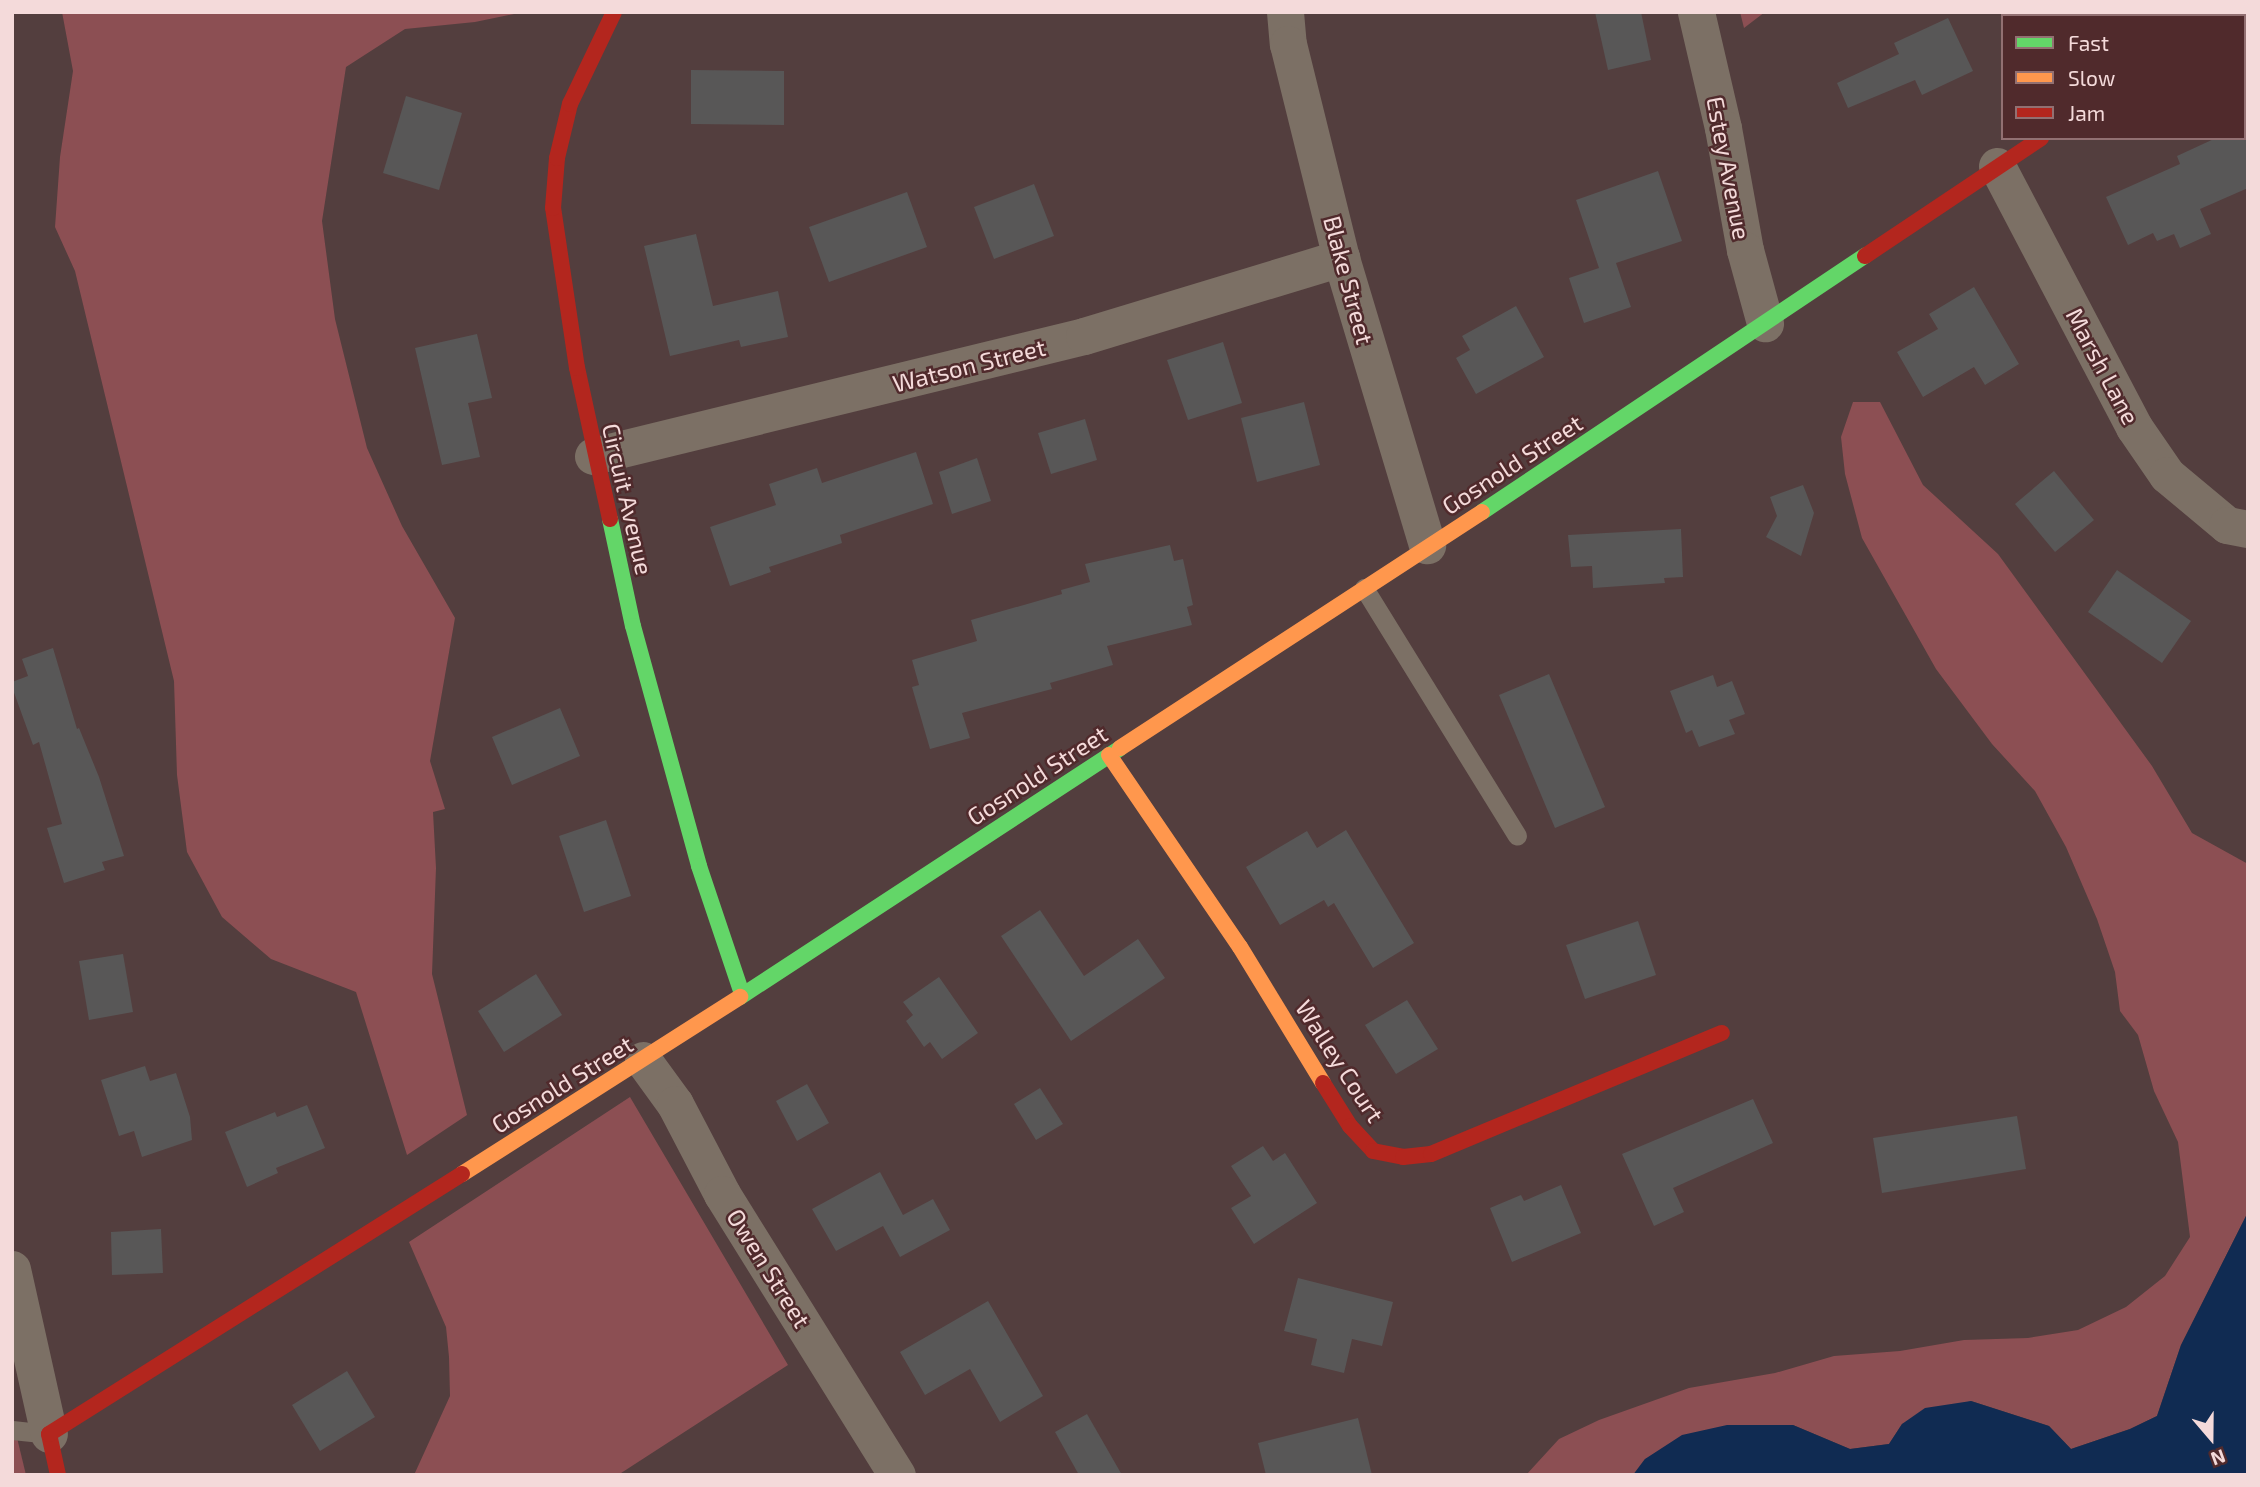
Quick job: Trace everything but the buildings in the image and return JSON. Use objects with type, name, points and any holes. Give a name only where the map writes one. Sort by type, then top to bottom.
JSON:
[{"type":"main road","name":"Circuit Avenue","points":[[614,12],[570,104],[557,158],[554,208],[577,368],[593,456],[633,626],[699,866],[742,994]]},
{"type":"main road","name":"Gosnold Street","points":[[48,1434],[643,1060],[1427,545],[1595,438],[2037,140]]},
{"type":"main road","name":"Walley Court","points":[[1109,755],[1240,947],[1350,1126],[1373,1151],[1403,1157],[1431,1154],[1721,1033]]},
{"type":"main road","points":[[48,1434],[58,1475]]},
{"type":"street","name":"Blake Street","points":[[1285,12],[1288,44],[1341,258],[1427,545]]},
{"type":"street","name":"Estey Avenue","points":[[1696,12],[1723,128],[1745,250],[1765,323]]},
{"type":"street","name":"Marsh Lane","points":[[1997,166],[2134,427],[2167,475],[2227,525],[2248,529]]},
{"type":"street","name":"Watson Street","points":[[593,456],[1084,335],[1341,258]]},
{"type":"street","name":"Owen Street","points":[[643,1060],[675,1104],[722,1194],[897,1475]]},
{"type":"street","points":[[12,1269],[48,1434]]},
{"type":"lane","points":[[1364,588],[1517,835]]},
{"type":"lane","points":[[12,1430],[48,1434]]},
{"type":"shaded area","points":[[62,12],[524,12],[475,22],[405,29],[346,67],[322,221],[335,319],[367,448],[402,526],[455,618],[430,761],[445,809],[433,812],[436,868],[432,974],[467,1115],[407,1155],[356,992],[271,959],[222,917],[187,852],[177,775],[174,681],[75,271],[55,227],[60,157],[73,71]]},
{"type":"shaded area","points":[[1740,12],[1765,12],[1744,28]]},
{"type":"shaded area","points":[[1853,402],[1880,402],[1923,485],[1998,554],[2152,766],[2192,833],[2248,864],[2248,1212],[2181,1345],[2157,1416],[2130,1429],[2071,1449],[2049,1426],[1971,1401],[1902,1424],[1889,1444],[1850,1449],[1793,1425],[1645,1459],[1633,1475],[1526,1475],[1559,1439],[1599,1420],[1689,1388],[1775,1373],[1834,1356],[1900,1351],[1964,1340],[2028,1338],[2078,1330],[2126,1307],[2165,1276],[2190,1237],[2178,1142],[2154,1091],[2138,1035],[2120,1011],[2115,972],[2097,919],[2066,847],[2035,791],[1992,744],[1936,669],[1862,538],[1845,474],[1841,437]]},
{"type":"shaded area","points":[[630,1097],[788,1365],[618,1475],[414,1475],[450,1396],[446,1327],[409,1242]]},
{"type":"shaded area","points":[[12,1417],[26,1475],[12,1475]]},
{"type":"water","points":[[2248,1212],[2248,1475],[1633,1475],[1645,1459],[1682,1435],[1727,1425],[1793,1425],[1850,1449],[1889,1444],[1902,1424],[1925,1408],[1971,1401],[2049,1426],[2071,1449],[2130,1429],[2157,1416],[2181,1345]]},
{"type":"traffic: fast","points":[[1482,512],[1865,256]]},
{"type":"traffic: fast","points":[[610,519],[633,626],[699,866],[742,994]]},
{"type":"traffic: fast","points":[[740,997],[1120,748]]},
{"type":"traffic: slow","points":[[1120,748],[1482,512]]},
{"type":"traffic: slow","points":[[1109,755],[1240,947],[1323,1083]]},
{"type":"traffic: slow","points":[[462,1174],[740,997]]},
{"type":"traffic: jam","points":[[610,519],[577,368],[553,208],[557,158],[570,104],[614,12]]},
{"type":"traffic: jam","points":[[1865,256],[2038,140]]},
{"type":"traffic: jam","points":[[1323,1083],[1350,1126],[1373,1151],[1403,1157],[1431,1154],[1722,1033]]},
{"type":"traffic: jam","points":[[58,1475],[49,1434],[462,1174]]}]
